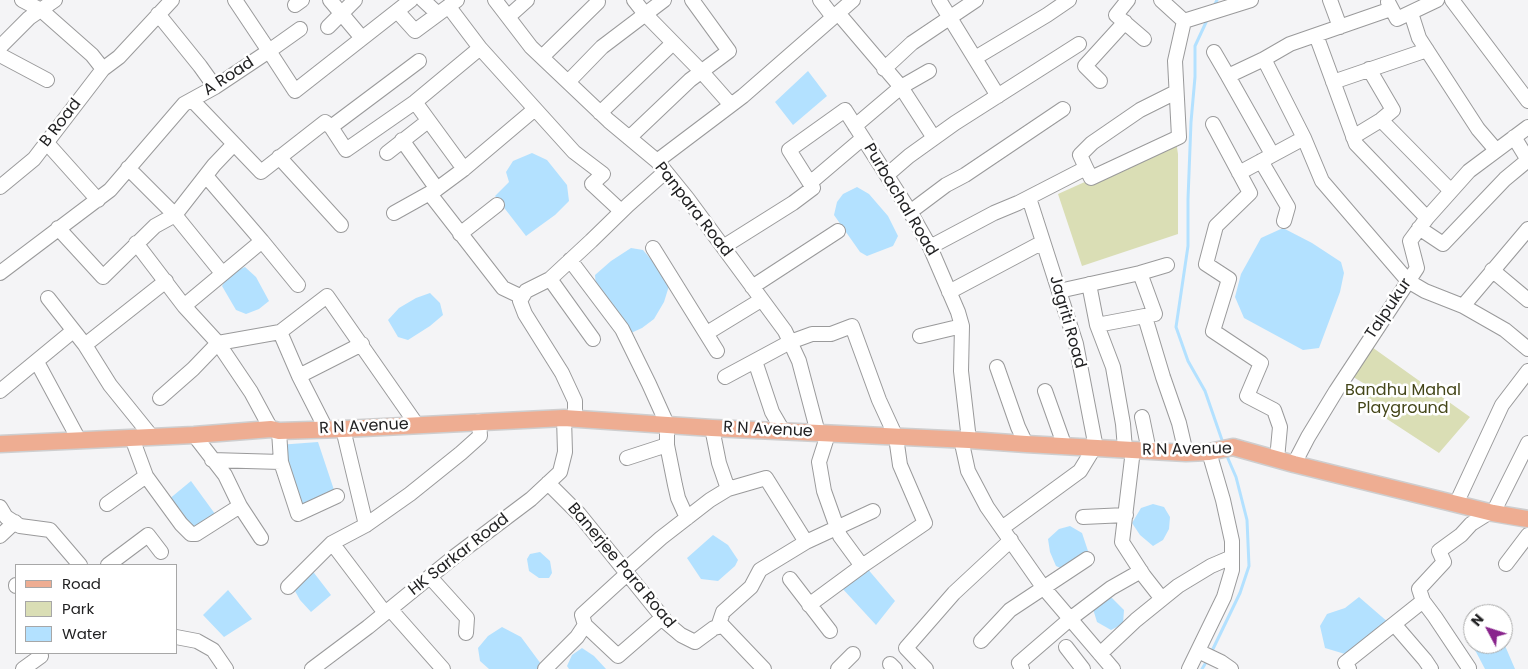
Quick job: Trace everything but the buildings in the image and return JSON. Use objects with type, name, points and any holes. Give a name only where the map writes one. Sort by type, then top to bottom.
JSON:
[{"type":"main road","name":"R N Avenue","points":[[0,444],[275,430],[343,430],[479,421],[570,418],[712,428],[1186,453],[1220,450],[1277,459],[1491,513],[1528,519]]},
{"type":"street","points":[[22,0],[41,5],[92,54],[103,69]]},
{"type":"street","points":[[0,47],[41,5],[55,0]]},
{"type":"street","name":"B Road","points":[[2,182],[34,159],[103,69],[119,57],[172,0]]},
{"type":"street","points":[[235,0],[269,51],[300,29]]},
{"type":"street","points":[[330,0],[362,38]]},
{"type":"street","points":[[328,27],[355,0]]},
{"type":"street","name":"A Road","points":[[0,273],[110,190],[184,104],[215,87],[269,51],[294,90],[411,0]]},
{"type":"street","points":[[423,0],[448,7],[480,48],[574,152],[603,174],[592,184],[621,211]]},
{"type":"street","name":"Panpara Road","points":[[495,0],[532,47],[600,113],[661,166],[723,247],[785,332],[799,361],[823,433]]},
{"type":"street","points":[[508,17],[527,0]]},
{"type":"street","points":[[634,0],[645,14],[701,70],[731,105]]},
{"type":"street","points":[[568,82],[602,48],[664,0]]},
{"type":"street","points":[[629,138],[701,70],[729,51],[692,0]]},
{"type":"street","points":[[820,0],[901,87],[934,138]]},
{"type":"street","points":[[402,140],[460,234],[503,288],[522,297],[526,291],[550,279],[621,211],[661,166],[853,0]]},
{"type":"street","points":[[939,0],[998,96]]},
{"type":"street","points":[[884,69],[912,43],[976,0]]},
{"type":"street","points":[[975,58],[1048,15],[1069,0]]},
{"type":"street","points":[[1128,0],[1116,14],[1144,40]]},
{"type":"street","points":[[1162,0],[1184,21]]},
{"type":"street","points":[[1184,21],[1251,0]]},
{"type":"street","points":[[1330,0],[1340,27]]},
{"type":"street","points":[[1228,76],[1290,44],[1340,27],[1389,4],[1397,19],[1437,0]]},
{"type":"street","points":[[1452,0],[1528,101]]},
{"type":"street","points":[[542,57],[598,2]]},
{"type":"street","points":[[397,11],[415,31],[448,7]]},
{"type":"street","points":[[1411,13],[1419,38],[1478,129],[1496,150]]},
{"type":"street","points":[[158,14],[215,87]]},
{"type":"street","points":[[1176,92],[1140,110],[1092,143],[1080,155],[1091,178],[1179,136],[1175,61],[1184,21]]},
{"type":"street","points":[[1100,81],[1085,66],[1125,22]]},
{"type":"street","points":[[1316,35],[1356,144],[1443,244],[1505,179],[1528,160],[1514,137]]},
{"type":"street","points":[[600,113],[673,43]]},
{"type":"street","points":[[887,176],[909,156],[934,138],[1079,44]]},
{"type":"street","points":[[192,100],[261,172],[325,122],[346,150],[414,102],[480,48]]},
{"type":"street","points":[[1333,82],[1427,50]]},
{"type":"street","points":[[1214,52],[1228,76],[1267,157],[1288,207],[1284,221]]},
{"type":"street","points":[[0,55],[46,80]]},
{"type":"street","points":[[1264,59],[1304,138],[1322,181],[1408,281],[1425,291],[1463,306],[1505,330],[1528,349]]},
{"type":"street","points":[[331,128],[419,61]]},
{"type":"street","points":[[1353,137],[1381,120],[1393,110],[1369,69]]},
{"type":"street","points":[[855,126],[901,87],[929,71]]},
{"type":"street","points":[[414,102],[464,169]]},
{"type":"street","points":[[394,213],[434,192],[535,109]]},
{"type":"street","points":[[910,212],[946,185],[965,175],[1063,109]]},
{"type":"street","name":"Purbachal Road","points":[[810,183],[788,150],[845,110],[910,212],[930,248],[962,326],[961,371],[968,471],[987,506],[1043,587],[1113,669]]},
{"type":"street","points":[[1381,120],[1451,191]]},
{"type":"street","points":[[387,153],[428,121]]},
{"type":"street","points":[[1212,124],[1250,193],[1216,226],[1206,264],[1229,278],[1213,331],[1261,363],[1247,396],[1274,410],[1280,427],[1277,459]]},
{"type":"street","name":"Talpukur","points":[[1294,464],[1336,391],[1417,268],[1410,241],[1423,223],[1469,171],[1528,127]]},
{"type":"street","points":[[723,247],[806,193],[812,188],[810,183],[863,138]]},
{"type":"street","points":[[1239,173],[1304,138]]},
{"type":"street","points":[[46,142],[98,200]]},
{"type":"street","points":[[58,228],[102,277],[155,226],[174,214],[234,144]]},
{"type":"street","points":[[279,157],[341,225]]},
{"type":"street","points":[[128,168],[174,214],[222,274]]},
{"type":"street","points":[[930,248],[994,213],[1029,198],[1086,168]]},
{"type":"street","points":[[206,176],[298,286]]},
{"type":"street","name":"Jagriti Road","points":[[1029,198],[1076,344],[1095,448]]},
{"type":"street","points":[[460,234],[497,205]]},
{"type":"street","points":[[1463,306],[1528,229]]},
{"type":"street","points":[[752,287],[838,231]]},
{"type":"street","points":[[184,306],[262,242]]},
{"type":"street","points":[[949,292],[1043,242]]},
{"type":"street","points":[[136,243],[184,306],[218,343],[252,392],[275,430],[281,462],[298,514],[337,496]]},
{"type":"street","points":[[653,248],[717,351]]},
{"type":"street","points":[[570,260],[622,329],[667,424],[667,445],[678,498],[687,518]]},
{"type":"street","points":[[1059,291],[1140,274],[1167,265]]},
{"type":"street","points":[[1492,270],[1528,300]]},
{"type":"street","points":[[1097,325],[1155,314],[1140,274]]},
{"type":"street","points":[[550,279],[593,339]]},
{"type":"street","points":[[85,345],[166,280]]},
{"type":"street","points":[[1089,284],[1097,325],[1113,367],[1123,424],[1136,450]]},
{"type":"street","points":[[160,398],[218,343],[280,332],[327,296],[417,425]]},
{"type":"street","name":"HK Sarkar Road","points":[[312,669],[531,500],[560,472],[575,401],[562,374],[525,314],[520,301],[522,297]]},
{"type":"street","points":[[48,298],[72,331],[85,345],[110,385],[152,437]]},
{"type":"street","points":[[706,333],[762,300]]},
{"type":"street","points":[[1144,316],[1179,423],[1186,453]]},
{"type":"street","points":[[725,377],[790,342],[812,334],[831,334],[852,326],[879,400],[896,437],[900,465],[925,523],[809,604]]},
{"type":"street","points":[[920,336],[962,326]]},
{"type":"street","points":[[0,391],[72,331]]},
{"type":"street","points":[[280,332],[299,376],[326,429]]},
{"type":"street","points":[[299,376],[362,344]]},
{"type":"street","points":[[755,360],[772,412],[783,431]]},
{"type":"street","points":[[37,362],[78,440]]},
{"type":"street","points":[[997,367],[1026,444]]},
{"type":"street","points":[[1456,504],[1502,405],[1528,371]]},
{"type":"street","points":[[1045,391],[1065,447]]},
{"type":"street","points":[[1142,417],[1122,542],[1162,599]]},
{"type":"street","points":[[288,587],[332,544],[366,525],[410,494],[462,453],[480,436],[479,421]]},
{"type":"street","points":[[712,428],[719,464],[728,489]]},
{"type":"street","points":[[343,430],[366,525]]},
{"type":"street","points":[[823,433],[819,462],[824,491],[840,536],[862,566]]},
{"type":"street","points":[[194,435],[224,475],[240,506],[262,538]]},
{"type":"street","points":[[132,438],[146,476],[181,524],[191,534],[196,534],[240,506]]},
{"type":"street","points":[[1469,668],[1436,617],[1423,601],[1419,589],[1444,562],[1439,551],[1461,535],[1471,524],[1491,513],[1528,443]]},
{"type":"street","points":[[626,458],[667,445]]},
{"type":"street","points":[[1002,528],[1080,471],[1095,448]]},
{"type":"street","points":[[1189,669],[1224,598],[1232,570],[1230,533],[1223,500],[1220,450]]},
{"type":"street","points":[[212,460],[281,462]]},
{"type":"street","points":[[107,504],[146,476]]},
{"type":"street","points":[[662,617],[618,656],[585,625],[582,615],[661,538],[710,500],[728,489],[766,478],[806,542]]},
{"type":"street","name":"Banerjee Para Road","points":[[548,483],[579,514],[668,624],[681,635],[695,642],[718,627]]},
{"type":"street","points":[[0,507],[6,517],[20,526],[50,530],[79,564]]},
{"type":"street","points":[[764,669],[723,626],[718,627],[723,612],[751,587],[760,570],[806,542],[873,511]]},
{"type":"street","points":[[1083,517],[1126,515]]},
{"type":"street","points":[[0,536],[15,522]]},
{"type":"street","points":[[109,564],[148,535],[161,552]]},
{"type":"street","points":[[1506,564],[1528,535]]},
{"type":"street","points":[[926,669],[906,648],[954,593],[1011,540]]},
{"type":"street","points":[[332,544],[388,611],[443,669]]},
{"type":"street","points":[[1100,654],[1136,620],[1178,586],[1232,557]]},
{"type":"street","points":[[981,641],[1010,610],[1087,560]]},
{"type":"street","points":[[1022,669],[1018,663],[1070,618],[1112,588],[1141,571]]},
{"type":"street","points":[[430,577],[467,618],[466,633]]},
{"type":"street","points":[[790,579],[830,632]]},
{"type":"street","points":[[1350,669],[1345,663],[1423,601]]},
{"type":"street","points":[[1394,624],[1431,669]]},
{"type":"street","points":[[545,669],[577,637],[585,625]]},
{"type":"street","points":[[178,637],[197,640],[213,650],[226,669]]},
{"type":"street","points":[[1066,647],[1083,669]]},
{"type":"street","points":[[1198,651],[1231,669]]},
{"type":"street","points":[[23,669],[41,656],[40,654]]},
{"type":"street","points":[[838,669],[853,654]]},
{"type":"green space","points":[[1176,141],[1178,154],[1178,234],[1082,266],[1058,194]]},
{"type":"green space","name":"Bandhu Mahal Playground","points":[[1369,345],[1470,417],[1439,453],[1364,404],[1373,389],[1350,375]]},
{"type":"water","points":[[808,71],[827,96],[793,125],[775,102]]},
{"type":"water","points":[[532,153],[547,160],[567,185],[569,201],[555,215],[526,236],[495,196],[509,182],[506,172],[513,161]]},
{"type":"water","points":[[857,187],[869,194],[888,216],[898,236],[893,246],[867,256],[860,252],[834,215],[837,202],[843,194]]},
{"type":"water","points":[[1283,228],[1312,243],[1341,262],[1344,273],[1340,292],[1319,348],[1303,350],[1244,318],[1235,297],[1241,274],[1261,238]]},
{"type":"water","points":[[631,248],[643,250],[655,264],[669,286],[664,302],[654,319],[631,333],[596,288],[595,275],[611,261]]},
{"type":"water","points":[[245,267],[256,277],[269,301],[259,309],[246,314],[236,310],[222,286],[230,273]]},
{"type":"water","points":[[430,293],[440,303],[443,315],[408,340],[398,337],[388,320],[399,308],[416,298]]},
{"type":"water","points":[[318,442],[335,493],[302,513],[278,445]]},
{"type":"water","points":[[191,481],[218,518],[196,534],[168,500]]},
{"type":"water","points":[[1153,504],[1164,507],[1170,517],[1169,529],[1163,540],[1153,546],[1140,535],[1132,523],[1141,508]]},
{"type":"water","points":[[1070,526],[1082,533],[1088,551],[1086,558],[1069,572],[1056,566],[1050,552],[1048,539],[1059,529]]},
{"type":"water","points":[[713,535],[728,545],[738,560],[735,566],[718,581],[701,579],[687,558]]},
{"type":"water","points":[[540,552],[550,561],[552,573],[549,578],[539,578],[529,571],[527,559],[530,554]]},
{"type":"water","points":[[866,567],[895,601],[876,625],[841,587]]},
{"type":"water","points":[[311,569],[331,595],[311,612],[295,591],[301,579]]},
{"type":"water","points":[[228,590],[252,619],[224,637],[203,615]]},
{"type":"water","points":[[1104,597],[1112,598],[1124,610],[1123,624],[1111,630],[1097,622],[1093,609]]},
{"type":"water","points":[[1359,597],[1389,623],[1345,654],[1325,648],[1320,626],[1327,614],[1345,608]]},
{"type":"water","points":[[502,627],[521,637],[541,664],[537,669],[489,669],[480,661],[478,648],[488,636]]},
{"type":"water","points":[[582,648],[594,656],[606,669],[569,669],[567,666],[572,655]]},
{"type":"water","points":[[1477,654],[1509,654],[1515,669],[1485,669]]},
{"type":"waterway","points":[[1213,8],[1217,0]]},
{"type":"waterway","points":[[1208,18],[1195,46],[1188,199],[1188,246],[1176,327],[1188,361],[1205,391],[1223,443]]},
{"type":"waterway","points":[[1211,653],[1240,593],[1249,566],[1247,520],[1236,477],[1226,454]]},
{"type":"waterway","points":[[1202,669],[1208,659]]}]
